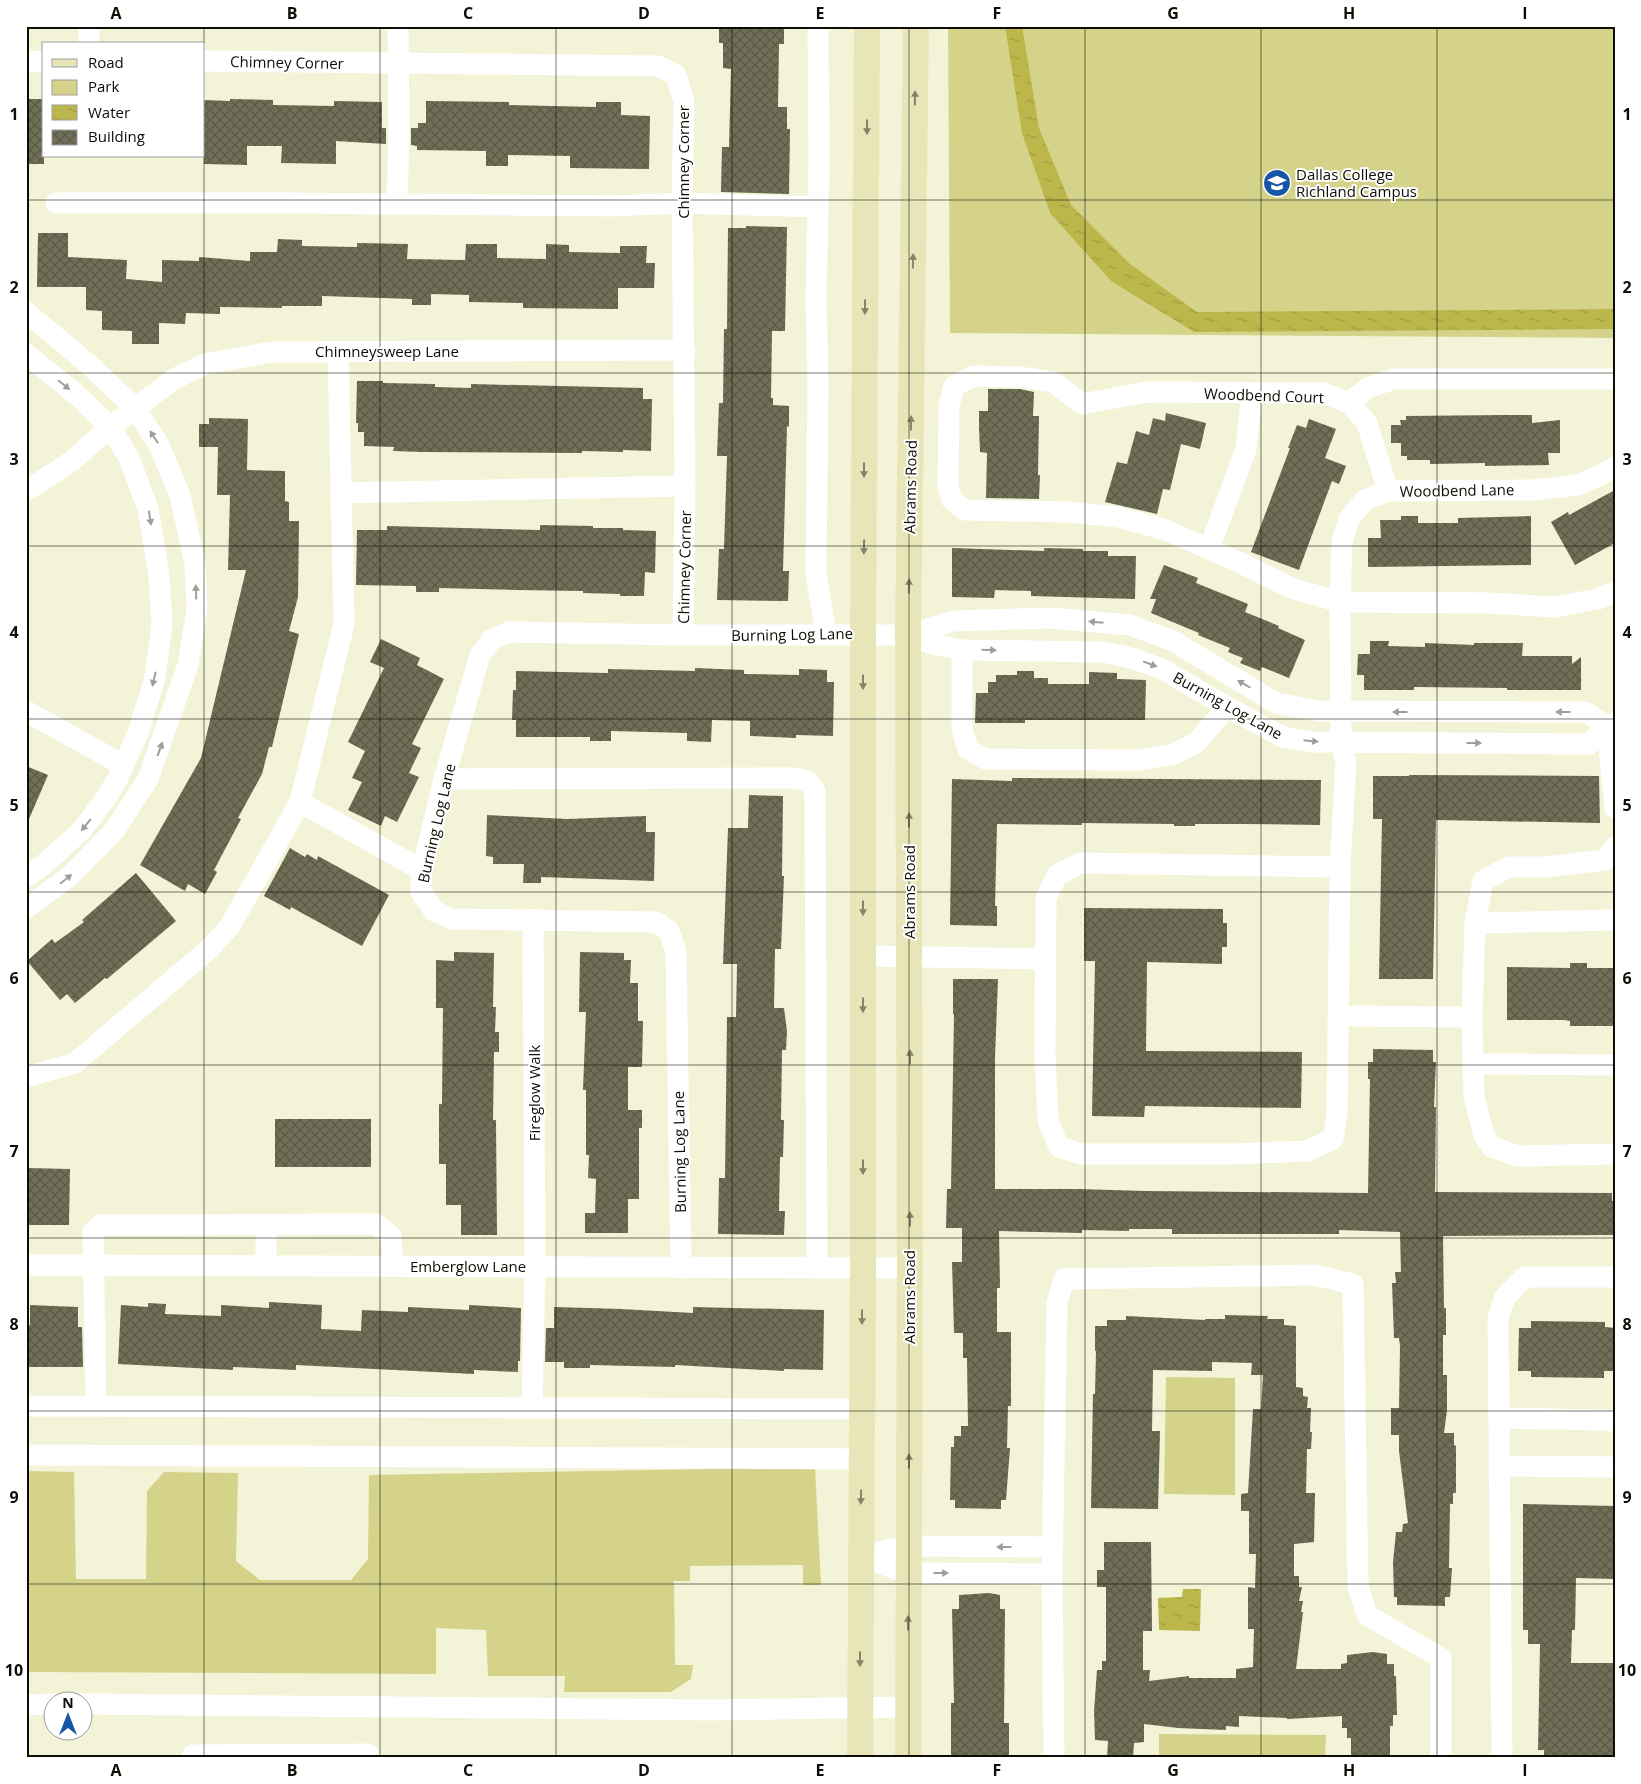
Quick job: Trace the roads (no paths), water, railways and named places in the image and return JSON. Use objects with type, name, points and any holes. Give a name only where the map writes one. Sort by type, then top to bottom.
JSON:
[{"type":"main road","points":[[860,1758],[863,1268],[863,633],[867,26]]},
{"type":"main road","name":"Abrams Road","points":[[908,1758],[910,956],[908,634],[916,26]]},
{"type":"street","points":[[89,26],[89,42]]},
{"type":"street","points":[[396,204],[399,135],[398,26]]},
{"type":"street","points":[[818,26],[816,574],[826,634]]},
{"type":"street","name":"Chimney Corner","points":[[205,61],[658,66],[676,75],[684,102],[682,203],[685,350],[683,635]]},
{"type":"street","points":[[26,62],[42,62]]},
{"type":"street","points":[[56,202],[287,202],[611,206],[682,203],[818,207]]},
{"type":"street","points":[[26,312],[86,362],[135,408],[159,445],[180,496],[195,563],[196,609],[188,665],[148,779],[114,831],[69,877],[26,908]]},
{"type":"street","name":"Chimneysweep Lane","points":[[26,491],[72,461],[110,427],[174,379],[205,364],[272,352],[685,350]]},
{"type":"street","points":[[26,1077],[75,1063],[208,950],[230,926],[300,802],[344,624],[338,351]]},
{"type":"street","points":[[26,354],[76,394],[110,427],[129,458],[148,509],[159,576],[162,624],[155,678],[138,733],[104,801],[82,830],[42,866],[26,877]]},
{"type":"street","name":"Woodbend Court","points":[[1210,549],[1166,530],[1118,517],[1069,512],[964,510],[952,500],[948,485],[949,406],[954,386],[974,376],[1022,377],[1053,382],[1082,404],[1147,392],[1323,393],[1349,403],[1367,423],[1388,491]]},
{"type":"street","points":[[1349,403],[1369,387],[1395,379],[1615,379]]},
{"type":"street","points":[[1252,393],[1246,449],[1210,549],[1292,588],[1340,602],[1488,603],[1554,607],[1598,599],[1615,592]]},
{"type":"street","name":"Woodbend Lane","points":[[1044,959],[1048,1121],[1059,1147],[1081,1154],[1233,1154],[1306,1151],[1333,1139],[1337,1114],[1340,866],[1346,764],[1341,742],[1340,602],[1342,542],[1349,519],[1365,500],[1388,491],[1535,490],[1577,485],[1615,467]]},
{"type":"street","points":[[341,493],[685,486]]},
{"type":"street","name":"Burning Log Lane","points":[[681,1268],[676,952],[669,931],[656,922],[452,919],[434,911],[420,892],[422,870],[444,779],[480,655],[492,639],[509,632],[683,635],[908,634],[953,621],[1050,618],[1130,625],[1173,642],[1276,703],[1319,711],[1586,712],[1611,725],[1589,744],[1312,742],[1283,736],[1227,707],[1164,670],[1135,659],[1104,652],[962,650],[929,643],[908,634]]},
{"type":"street","points":[[962,650],[962,728],[968,749],[985,760],[1139,760],[1174,754],[1196,743],[1227,707]]},
{"type":"street","points":[[26,711],[123,765]]},
{"type":"street","points":[[1611,725],[1615,808]]},
{"type":"street","points":[[444,779],[795,778],[808,781],[815,791],[818,1268]]},
{"type":"street","points":[[300,802],[422,870]]},
{"type":"street","points":[[1615,847],[1604,860],[1592,863],[1546,866],[1508,866],[1483,881],[1475,923],[1472,1017],[1474,1096],[1484,1136],[1492,1147],[1518,1156],[1615,1154]]},
{"type":"street","points":[[863,956],[1044,959],[1046,898],[1057,875],[1081,863],[1340,866]]},
{"type":"street","name":"Fireglow Walk","points":[[532,1408],[535,1266],[533,919]]},
{"type":"street","points":[[1475,923],[1615,920]]},
{"type":"street","points":[[1338,1016],[1472,1017]]},
{"type":"street","points":[[1473,1064],[1615,1064]]},
{"type":"street","points":[[96,1406],[93,1232],[101,1225],[376,1224],[391,1236],[392,1265]]},
{"type":"street","points":[[266,1225],[266,1265]]},
{"type":"street","name":"Emberglow Lane","points":[[26,1265],[910,1268]]},
{"type":"street","points":[[1054,1758],[1052,1547],[1057,1303],[1064,1279],[1314,1275],[1353,1284],[1358,1587],[1367,1615],[1441,1658],[1441,1758]]},
{"type":"street","points":[[1502,1758],[1498,1319],[1505,1297],[1525,1277],[1615,1277]]},
{"type":"street","points":[[26,1406],[862,1409]]},
{"type":"street","points":[[1499,1418],[1604,1420],[1615,1422]]},
{"type":"street","points":[[26,1455],[861,1459]]},
{"type":"street","points":[[1500,1466],[1615,1467]]},
{"type":"street","points":[[860,1556],[908,1546],[1052,1547]]},
{"type":"street","points":[[860,1556],[908,1573],[1052,1574]]},
{"type":"street","points":[[26,1705],[42,1704]]},
{"type":"street","points":[[92,1704],[707,1710],[908,1707]]},
{"type":"street","points":[[191,1758],[194,1755],[359,1754],[368,1754],[370,1758]]},
{"type":"water","points":[[1005,26],[1022,26],[1039,128],[1071,205],[1130,264],[1197,312],[1615,309],[1615,329],[1194,332],[1111,281],[1050,213],[1022,133]]},
{"type":"water","points":[[1183,1589],[1201,1589],[1200,1631],[1159,1630],[1158,1598],[1182,1597]]},
{"type":"place","name":"Dallas College Richland Campus","points":[[1277,183]]}]
